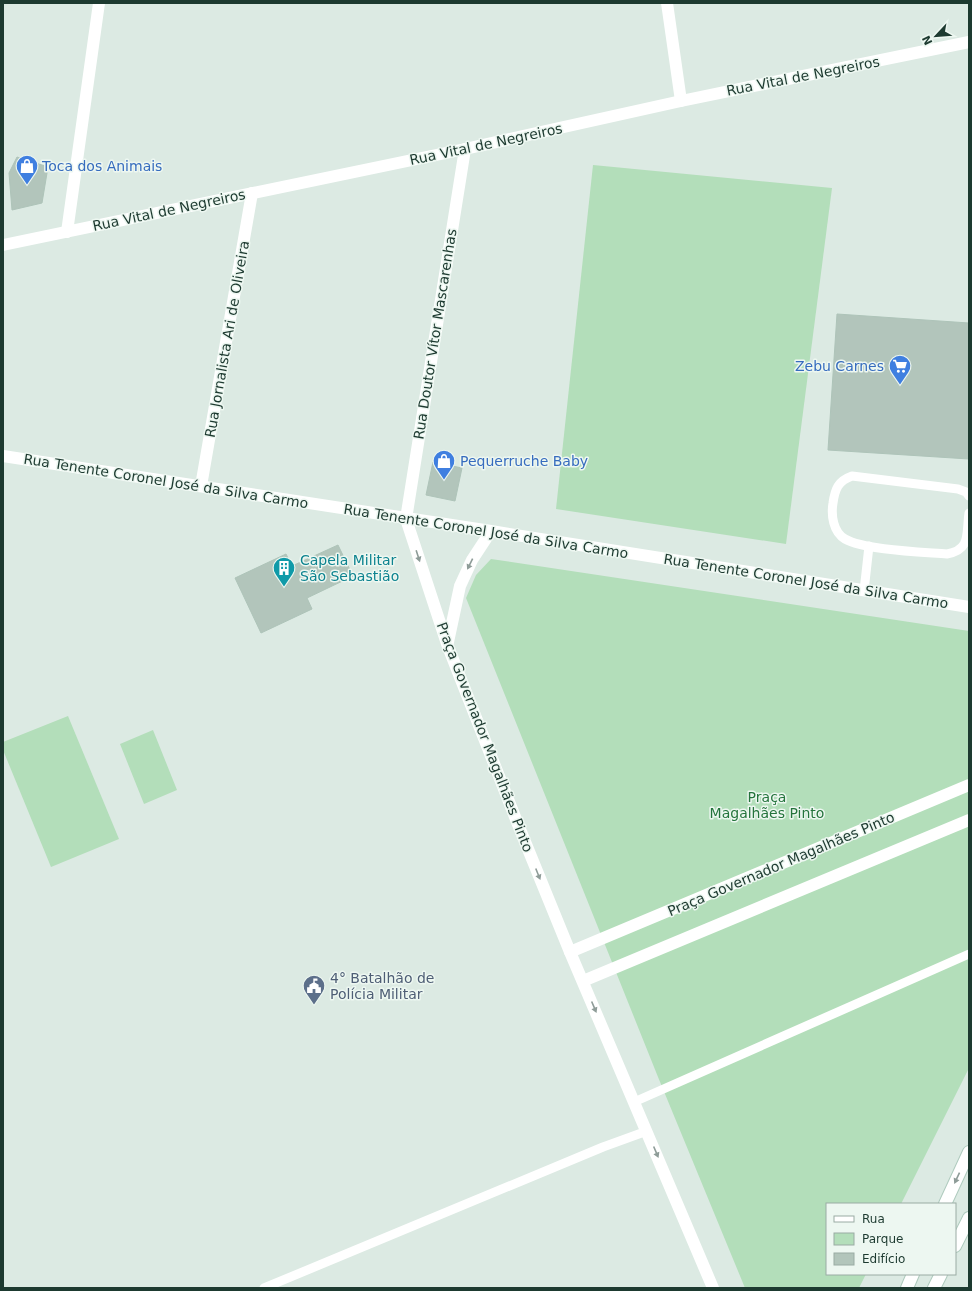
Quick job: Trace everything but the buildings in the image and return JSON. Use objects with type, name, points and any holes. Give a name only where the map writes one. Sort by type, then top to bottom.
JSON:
[{"type":"street","points":[[67,232],[99,3]]},
{"type":"street","points":[[667,3],[681,101]]},
{"type":"street","name":"Rua Vital de Negreiros","points":[[3,245],[465,149],[681,101],[969,42]]},
{"type":"street","name":"Rua Doutor Vítor Mascarenhas","points":[[406,519],[465,149]]},
{"type":"street","name":"Rua Jornalista Ari de Oliveira","points":[[201,486],[252,193]]},
{"type":"street","name":"Rua Tenente Coronel José da Silva Carmo","points":[[3,456],[491,531],[969,607]]},
{"type":"street","name":"Praça Governador Magalhães Pinto","points":[[406,519],[447,644],[570,952],[713,1288]]},
{"type":"street","points":[[447,644],[460,586],[472,560],[491,531]]},
{"type":"street","name":"Praça Governador Magalhães Pinto","points":[[570,952],[969,785]]},
{"type":"street","points":[[583,981],[969,820]]},
{"type":"street","points":[[945,1203],[969,1152]]},
{"type":"street","points":[[956,1244],[969,1218]]},
{"type":"street","points":[[907,1288],[913,1275]]},
{"type":"street","points":[[934,1288],[940,1275]]},
{"type":"lane","points":[[969,496],[966,492],[958,489],[852,476],[844,479],[836,486],[832,512],[834,525],[839,534],[845,539],[869,546],[947,554],[958,553],[965,546],[969,513]]},
{"type":"lane","points":[[864,591],[869,546]]},
{"type":"lane","points":[[634,1102],[969,954]]},
{"type":"lane","points":[[264,1288],[603,1147],[647,1131]]},
{"type":"green space","points":[[593,165],[832,188],[786,544],[556,509]]},
{"type":"green space","name":"Praça Magalhães Pinto","points":[[491,559],[969,631],[969,1068],[902,1203],[826,1203],[826,1275],[866,1275],[859,1288],[745,1288],[658,1077],[466,598],[476,575]]},
{"type":"green space","points":[[68,716],[119,839],[51,867],[3,750],[3,742]]},
{"type":"green space","points":[[153,730],[177,790],[144,804],[120,744]]},
{"type":"place","name":"Toca dos Animais","points":[[27,186]]},
{"type":"place","name":"Zebu Carnes","points":[[900,386]]},
{"type":"place","name":"Pequerruche Baby","points":[[444,480]]},
{"type":"place","name":"Capela Militar São Sebastião","points":[[284,588]]},
{"type":"place","name":"4° Batalhão de Polícia Militar","points":[[314,1006]]}]
